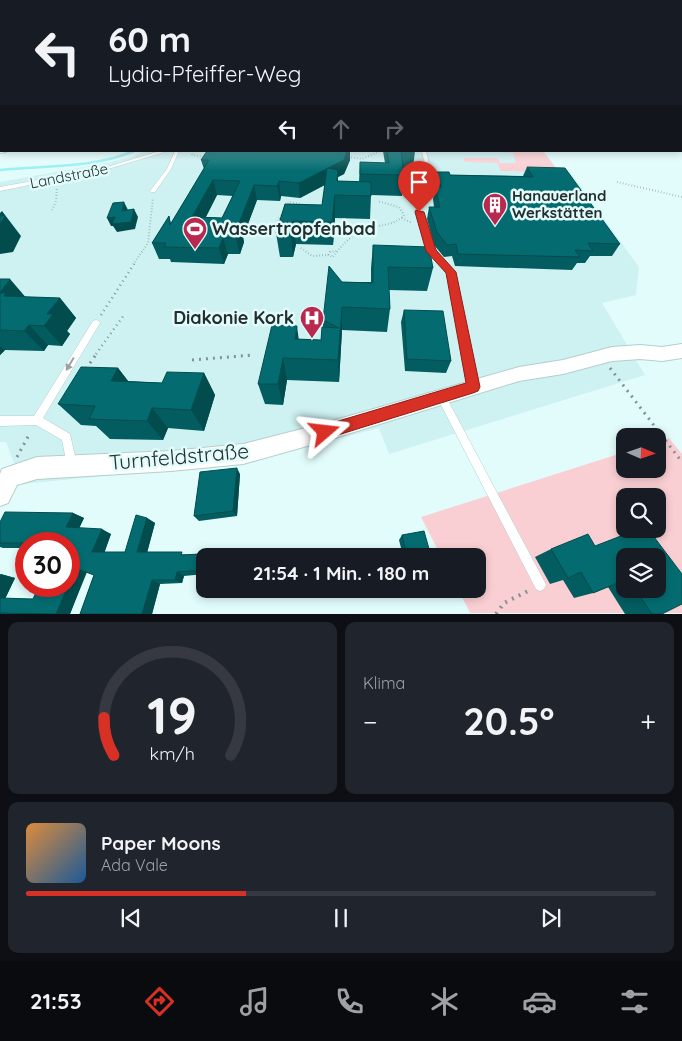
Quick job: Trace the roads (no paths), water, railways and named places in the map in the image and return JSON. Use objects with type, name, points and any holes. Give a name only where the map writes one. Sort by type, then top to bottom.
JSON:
[{"type":"street","name":"Turnfeldstraße","points":[[5,486],[37,468],[242,454],[325,432],[519,374],[563,367],[606,355],[640,352],[662,354],[682,351]]},
{"type":"lane","name":"Landstraße","points":[[0,188],[108,168],[163,152]]},
{"type":"lane","points":[[153,191],[176,152]]},
{"type":"lane","points":[[424,152],[427,164],[415,186],[416,200],[431,251],[451,272],[473,387]]},
{"type":"lane","points":[[37,420],[96,323]]},
{"type":"lane","points":[[441,396],[540,585]]},
{"type":"lane","points":[[0,421],[37,420],[66,437],[72,467]]},
{"type":"waterway","points":[[0,170],[85,164],[131,152]]},
{"type":"place","name":"Hanauerland Werkstätten","points":[[495,226]]},
{"type":"place","name":"Wassertropfenbad","points":[[195,250]]},
{"type":"place","name":"Diakonie Kork","points":[[312,339]]}]
